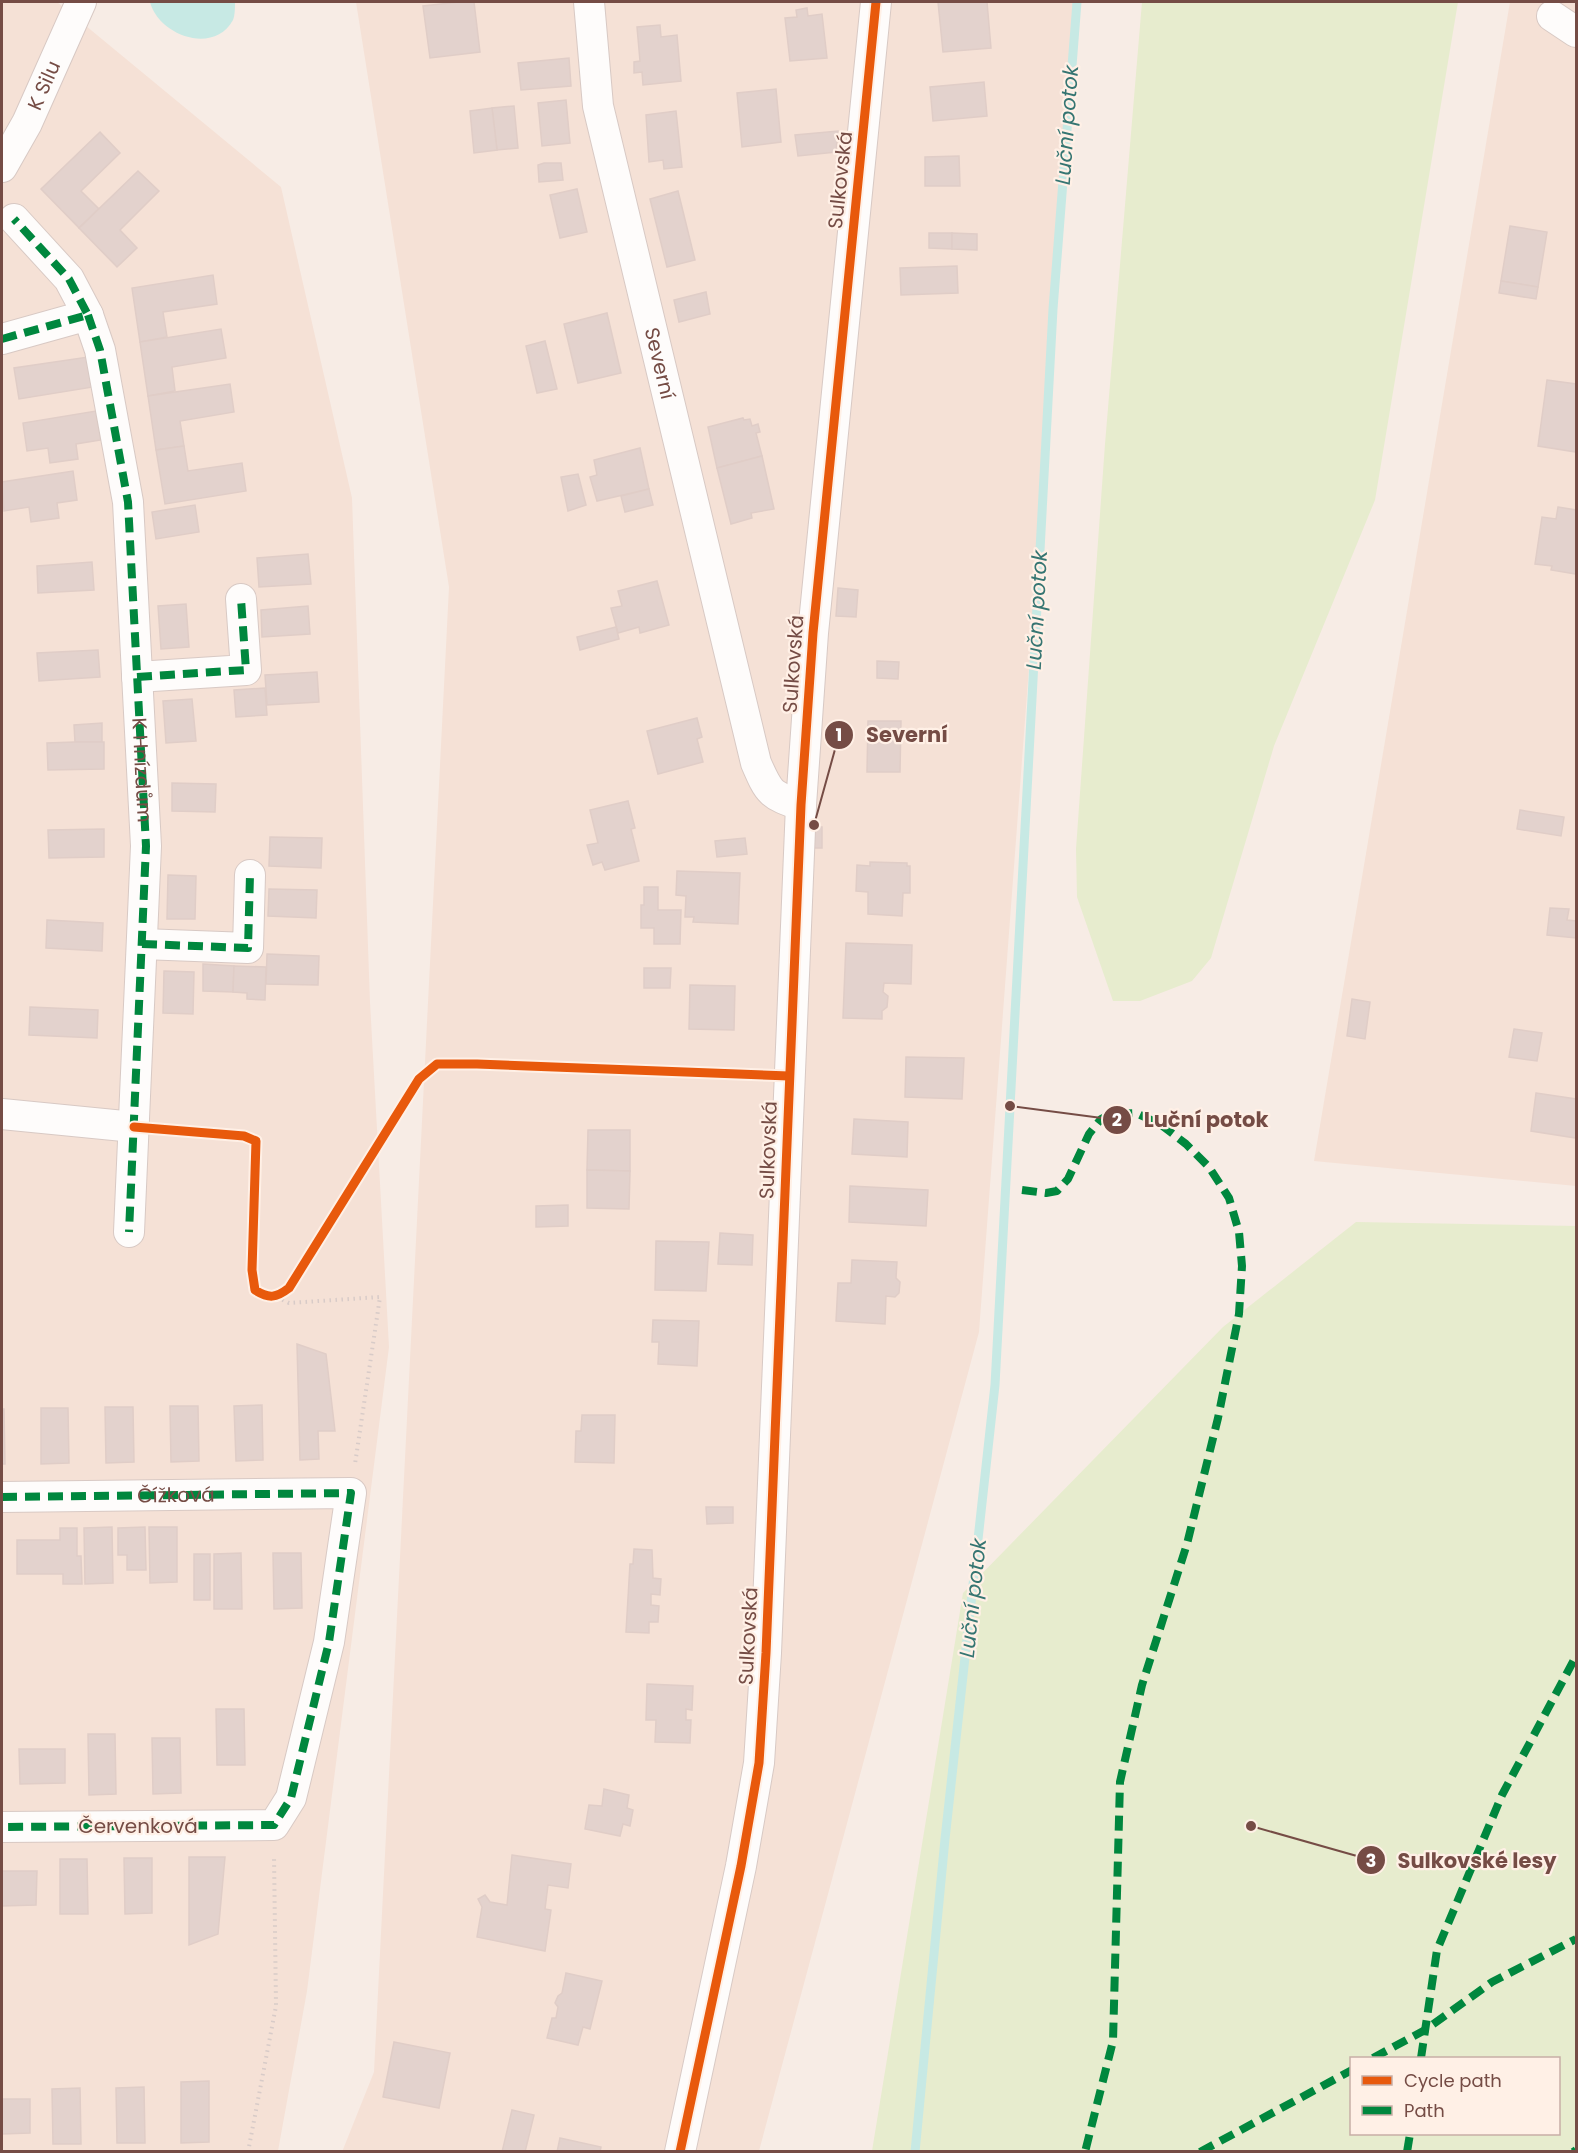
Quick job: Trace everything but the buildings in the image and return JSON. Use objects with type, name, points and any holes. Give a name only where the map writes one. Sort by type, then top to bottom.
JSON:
[{"type":"street","name":"K Silu","points":[[2,167],[27,123],[81,2]]},
{"type":"street","name":"Severní","points":[[589,2],[598,106],[756,763],[766,784],[776,797],[801,805]]},
{"type":"street","name":"Sulkovská","points":[[680,2151],[741,1866],[759,1763],[766,1653],[801,805],[813,633],[876,2]]},
{"type":"street","points":[[1552,16],[1576,32]]},
{"type":"street","name":"K Hnízdům","points":[[14,219],[69,279],[88,315],[100,350],[128,502],[146,846],[129,1232]]},
{"type":"street","points":[[2,339],[88,315]]},
{"type":"street","points":[[137,677],[246,670],[241,598]]},
{"type":"street","points":[[142,944],[248,948],[250,875]]},
{"type":"street","points":[[2,1114],[134,1127]]},
{"type":"street","points":[[274,1825],[291,1798],[329,1642],[351,1493]]},
{"type":"street","name":"Čížková","points":[[2,1497],[351,1493]]},
{"type":"street","name":"Červenková","points":[[2,1827],[274,1825]]},
{"type":"path","points":[[265,1297],[280,1295],[289,1303],[380,1297],[351,1493]]},
{"type":"path","points":[[248,2151],[276,2006],[274,1825]]},
{"type":"shaded area","points":[[2,2],[57,2],[281,187],[352,498],[370,1002],[389,1347],[307,1991],[278,2151],[2,2152]]},
{"type":"shaded area","points":[[356,2],[1079,2],[979,1332],[759,2151],[342,2152],[374,2072],[449,587]]},
{"type":"shaded area","points":[[1510,2],[1576,2],[1576,1186],[1314,1161]]},
{"type":"green space","points":[[1142,2],[1458,2],[1375,500],[1274,746],[1211,958],[1192,981],[1140,1001],[1113,1001],[1077,897],[1076,849],[1105,444]]},
{"type":"green space","points":[[1356,1222],[1576,1226],[1576,2151],[872,2151],[963,1593],[1223,1327]]},
{"type":"water","points":[[150,2],[235,2],[235,13],[233,20],[224,31],[213,37],[201,39],[175,32],[155,14]]},
{"type":"waterway","name":"Luční potok","points":[[915,2152],[945,1839],[995,1385],[1053,309],[1077,2]]},
{"type":"marked path","points":[[2,339],[88,315],[69,279],[14,219]]},
{"type":"marked path","points":[[88,315],[100,350],[128,502],[146,846],[129,1232]]},
{"type":"marked path","points":[[137,677],[246,670],[241,599]]},
{"type":"marked path","points":[[142,944],[248,948],[250,875]]},
{"type":"marked path","points":[[1022,1190],[1046,1193],[1057,1191],[1068,1179],[1089,1134],[1101,1119],[1111,1114],[1136,1113],[1160,1124],[1186,1144],[1209,1167],[1229,1198],[1239,1232],[1242,1266],[1239,1314],[1218,1418],[1187,1544],[1142,1685],[1120,1782],[1113,2041],[1085,2152]]},
{"type":"marked path","points":[[2,1497],[351,1493],[329,1642],[291,1798],[274,1825],[2,1827]]},
{"type":"marked path","points":[[1421,2057],[1437,1950],[1502,1795],[1576,1656]]},
{"type":"marked path","points":[[1375,2057],[1425,2030],[1492,1982],[1576,1939]]},
{"type":"marked path","points":[[1200,2152],[1350,2071]]},
{"type":"marked path","points":[[1407,2152],[1410,2135]]},
{"type":"cycle path","points":[[680,2152],[741,1866],[759,1763],[766,1653],[801,805],[813,633],[876,2]]},
{"type":"cycle path","points":[[134,1127],[244,1136],[256,1141],[252,1270],[255,1290],[272,1296],[289,1288],[419,1079],[437,1064],[789,1076]]},
{"type":"place","name":"Severní","points":[[814,825]]},
{"type":"place","name":"Luční potok","points":[[1010,1106]]},
{"type":"place","name":"Sulkovské lesy","points":[[1251,1826]]}]
